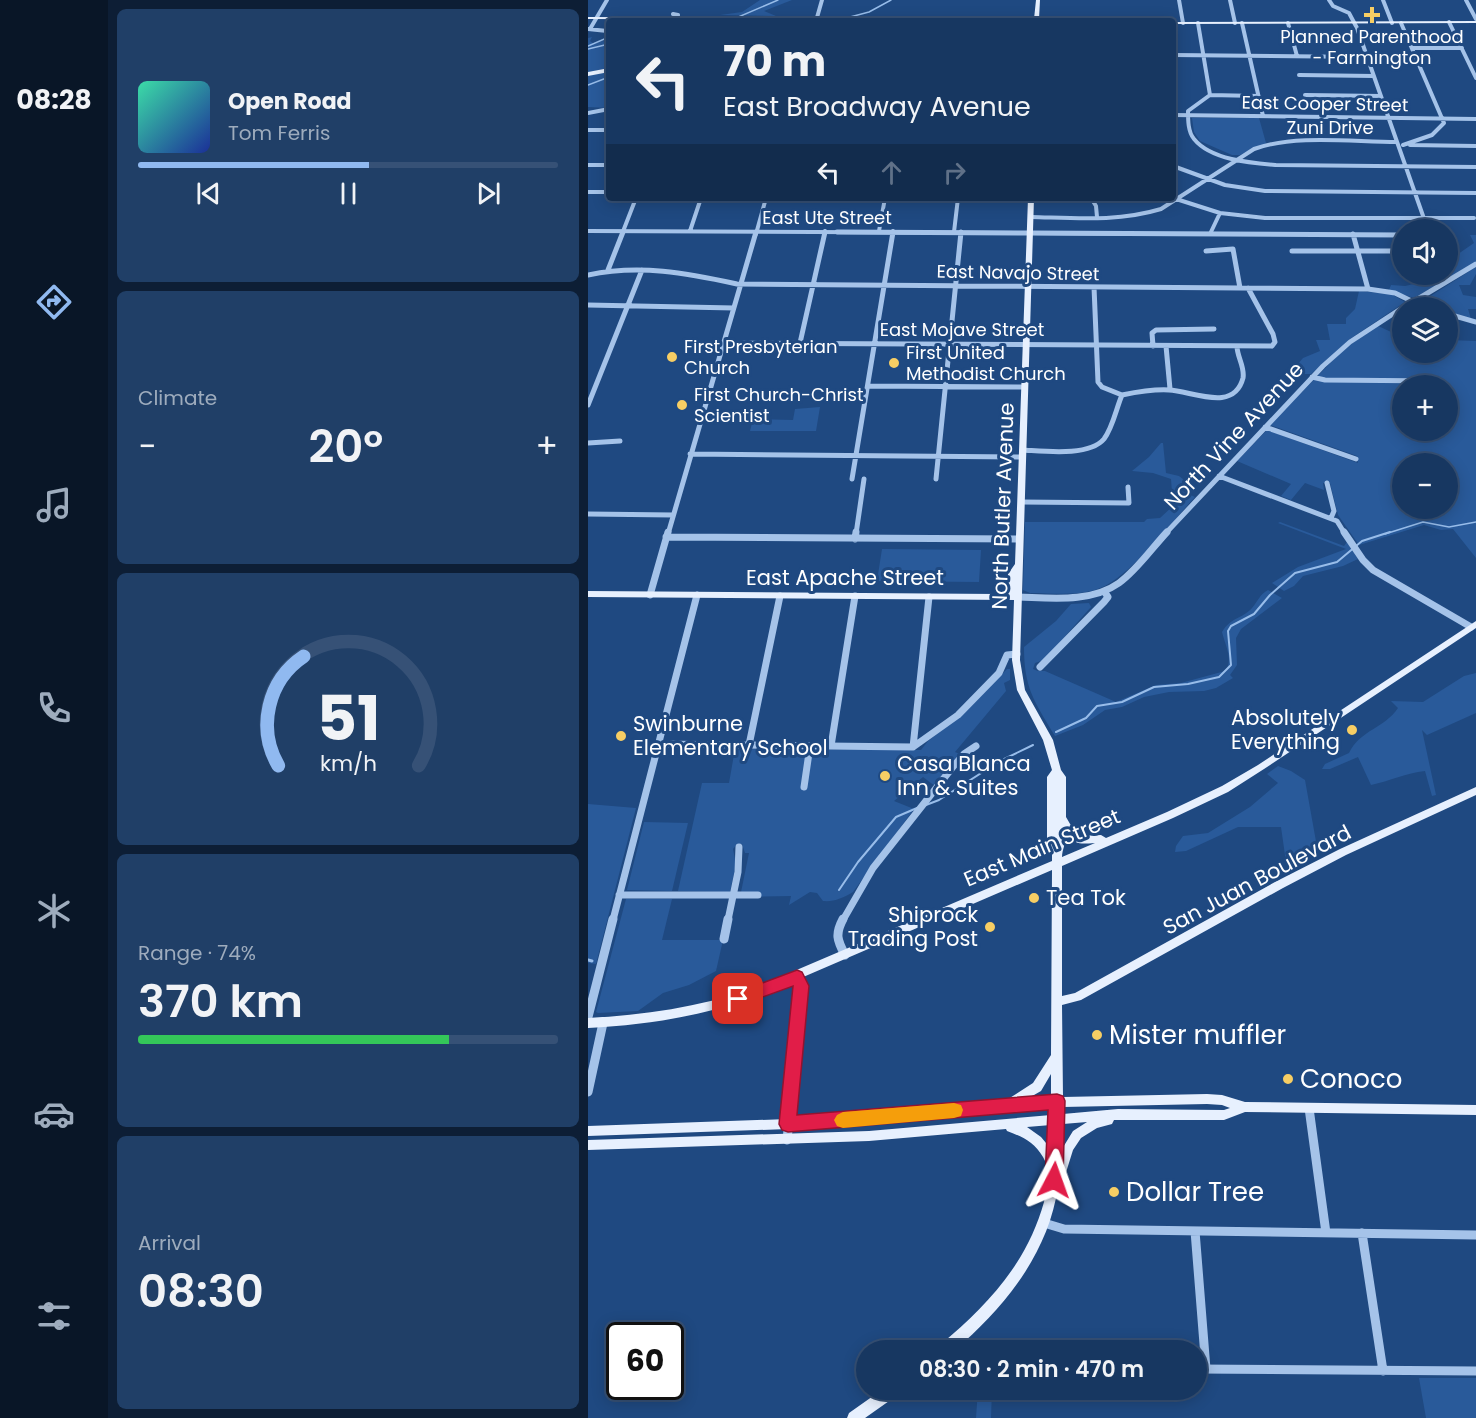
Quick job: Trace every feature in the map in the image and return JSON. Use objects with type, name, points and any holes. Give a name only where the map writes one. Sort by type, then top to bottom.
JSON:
[{"type":"main road","points":[[1036,18],[1038,0]]},
{"type":"main road","points":[[588,18],[675,16],[713,18]]},
{"type":"main road","points":[[1176,22],[1476,21]]},
{"type":"main road","points":[[588,74],[606,71]]},
{"type":"main road","name":"North Butler Avenue","points":[[1031,201],[1017,654],[1021,690],[1048,740],[1061,777],[1061,843],[1057,857]]},
{"type":"main road","points":[[998,597],[1011,589],[1012,574],[1018,564]]},
{"type":"main road","name":"East Apache Street","points":[[588,594],[1019,597]]},
{"type":"main road","name":"East Main Street","points":[[588,1023],[685,1014],[722,1005],[845,956],[1057,857],[1170,815],[1234,783],[1474,625]]},
{"type":"main road","name":"North Butler Avenue","points":[[1057,771],[1052,777],[1052,844],[1057,857]]},
{"type":"main road","name":"San Juan Boulevard","points":[[1056,1002],[1077,997],[1334,857],[1476,792]]},
{"type":"main road","points":[[1062,816],[1069,832],[1078,840],[1088,842],[1115,837]]},
{"type":"main road","points":[[1051,1198],[1057,1120],[1057,857]]},
{"type":"main road","points":[[1004,1106],[1037,1087],[1056,1056]]},
{"type":"main road","points":[[588,1131],[788,1124],[1057,1101],[1222,1100],[1245,1107],[1476,1110]]},
{"type":"main road","points":[[588,1145],[869,1136],[1133,1114],[1224,1114],[1245,1107]]},
{"type":"main road","points":[[957,1340],[978,1323],[1004,1294],[1036,1241],[1044,1223],[1069,1143],[1079,1131],[1088,1125],[1133,1114]]},
{"type":"main road","points":[[990,1126],[1014,1128],[1030,1134],[1042,1144],[1054,1169]]},
{"type":"main road","points":[[854,1418],[879,1400]]},
{"type":"street","points":[[606,31],[589,29],[607,0]]},
{"type":"street","points":[[817,18],[822,0]]},
{"type":"street","points":[[1179,0],[1183,23]]},
{"type":"street","points":[[1230,0],[1235,23]]},
{"type":"street","points":[[1329,0],[1333,6],[1349,13],[1354,23],[1424,219]]},
{"type":"street","points":[[1383,0],[1392,23]]},
{"type":"street","points":[[1466,0],[1476,21]]},
{"type":"street","points":[[1288,22],[1297,56]]},
{"type":"street","points":[[1449,22],[1476,78]]},
{"type":"street","points":[[1198,23],[1210,95]]},
{"type":"street","points":[[1242,23],[1263,116]]},
{"type":"street","points":[[1401,23],[1442,118]]},
{"type":"street","points":[[1413,48],[1462,48]]},
{"type":"street","points":[[1176,55],[1367,57]]},
{"type":"street","points":[[1299,75],[1374,76]]},
{"type":"street","points":[[1258,96],[1210,95],[1188,111],[1191,133],[1196,141],[1212,150],[1251,164],[1476,167]]},
{"type":"street","points":[[1305,95],[1381,96]]},
{"type":"street","points":[[588,113],[606,110]]},
{"type":"street","name":"East Cooper Street","points":[[1176,115],[1476,119]]},
{"type":"street","name":"Zuni Drive","points":[[1176,198],[1260,146],[1281,141],[1399,144],[1441,130],[1444,123],[1442,118]]},
{"type":"street","points":[[588,130],[606,130]]},
{"type":"street","points":[[1399,144],[1476,146]]},
{"type":"street","points":[[588,165],[606,165]]},
{"type":"street","points":[[1176,167],[1235,187],[1265,191],[1476,192]]},
{"type":"street","points":[[588,192],[606,192]]},
{"type":"street","points":[[1176,200],[1220,213],[1265,218],[1474,218]]},
{"type":"street","points":[[608,270],[635,201]]},
{"type":"street","points":[[690,231],[700,201]]},
{"type":"street","points":[[650,595],[765,201]]},
{"type":"street","points":[[879,231],[884,201]]},
{"type":"street","points":[[936,479],[956,285],[958,201]]},
{"type":"street","points":[[1093,201],[1097,217]]},
{"type":"street","name":"Zuni Drive","points":[[1031,217],[1141,216],[1161,209],[1171,201]]},
{"type":"street","points":[[1210,234],[1220,213]]},
{"type":"street","name":"East Ute Street","points":[[588,231],[1392,235]]},
{"type":"street","points":[[800,344],[825,231]]},
{"type":"street","points":[[852,478],[893,231]]},
{"type":"street","points":[[1353,234],[1368,289]]},
{"type":"street","points":[[1206,251],[1233,249],[1240,288]]},
{"type":"street","points":[[1292,251],[1392,251]]},
{"type":"street","name":"North Vine Avenue","points":[[1421,297],[1476,264]]},
{"type":"street","name":"East Navajo Street","points":[[588,275],[608,270],[676,271],[741,284],[1368,289],[1395,293],[1403,297]]},
{"type":"street","points":[[588,405],[642,270]]},
{"type":"street","points":[[1094,287],[1099,384],[1122,395],[1147,390],[1170,389],[1209,398],[1224,398],[1239,387],[1243,377],[1243,368],[1236,357],[1237,346]]},
{"type":"street","name":"East Mojave Street","points":[[724,343],[1272,347],[1275,342],[1271,327],[1252,304],[1248,288]]},
{"type":"street","points":[[588,305],[734,308]]},
{"type":"street","name":"North Vine Avenue","points":[[1103,592],[1128,575],[1312,377],[1350,342],[1392,314]]},
{"type":"street","points":[[1458,317],[1476,322]]},
{"type":"street","points":[[1153,346],[1152,333],[1156,330],[1214,329]]},
{"type":"street","points":[[1166,346],[1170,389]]},
{"type":"street","points":[[1312,377],[1325,380],[1392,381]]},
{"type":"street","points":[[868,386],[1024,387]]},
{"type":"street","points":[[690,454],[939,456],[1073,451],[1096,447],[1103,440],[1122,395]]},
{"type":"street","points":[[1265,427],[1356,459]]},
{"type":"street","points":[[588,443],[620,441]]},
{"type":"street","points":[[1219,477],[1332,519],[1340,524],[1363,560],[1373,570],[1474,625]]},
{"type":"street","points":[[855,538],[864,479]]},
{"type":"street","points":[[1327,483],[1334,511],[1332,519]]},
{"type":"street","points":[[1021,502],[1129,503],[1128,487]]},
{"type":"street","points":[[588,514],[673,514]]},
{"type":"street","points":[[666,537],[1019,540]]},
{"type":"street","points":[[1040,667],[1108,597],[1103,592]]},
{"type":"street","name":"East Apache Street","points":[[1019,597],[1093,595],[1103,592]]},
{"type":"street","points":[[588,1017],[697,595]]},
{"type":"street","points":[[1093,595],[1100,604]]},
{"type":"street","points":[[749,745],[780,596]]},
{"type":"street","points":[[831,746],[855,596]]},
{"type":"street","points":[[913,747],[929,597]]},
{"type":"street","points":[[658,744],[913,747],[958,715],[999,673],[1007,655],[1017,654]]},
{"type":"street","points":[[804,787],[810,746]]},
{"type":"street","points":[[845,956],[836,939],[837,930],[864,884],[890,844],[964,754],[976,746]]},
{"type":"street","points":[[724,939],[740,859],[739,847]]},
{"type":"street","points":[[619,895],[758,896]]},
{"type":"street","points":[[787,1140],[802,993],[797,976]]},
{"type":"street","points":[[588,1092],[603,1023]]},
{"type":"street","points":[[1309,1108],[1326,1233]]},
{"type":"street","points":[[1044,1223],[1064,1228],[1476,1234]]},
{"type":"street","points":[[1195,1231],[1200,1340]]},
{"type":"street","points":[[1362,1233],[1383,1371]]},
{"type":"street","points":[[1207,1369],[1476,1371]]},
{"type":"shaded area","points":[[760,0],[792,0],[764,11],[776,16],[720,15],[742,12]]},
{"type":"shaded area","points":[[592,37],[590,41],[594,44],[606,42],[606,69],[588,72],[588,38]]},
{"type":"shaded area","points":[[606,72],[606,108],[588,107],[588,76]]},
{"type":"shaded area","points":[[1192,118],[1259,118],[1266,143],[1240,155],[1232,155],[1200,141],[1194,132]]},
{"type":"shaded area","points":[[1470,235],[1476,235],[1476,262],[1458,272],[1458,254],[1474,243]]},
{"type":"shaded area","points":[[1476,267],[1476,274],[1470,285],[1459,285],[1463,295],[1476,297],[1476,309],[1468,309],[1471,319],[1458,315],[1458,297],[1429,297],[1448,285],[1458,285],[1458,278]]},
{"type":"shaded area","points":[[1391,285],[1436,285],[1416,297],[1389,290]]},
{"type":"shaded area","points":[[1359,291],[1391,294],[1396,297],[1392,297],[1392,311],[1350,339],[1311,374],[1304,374],[1297,370],[1297,365],[1303,358],[1320,351],[1316,340],[1330,340],[1327,324],[1346,324],[1346,318],[1355,309]]},
{"type":"shaded area","points":[[1376,325],[1392,332],[1392,363],[1458,363],[1458,340],[1476,341],[1476,558],[1453,529],[1441,530],[1424,525],[1359,545],[1338,515],[1330,483],[1323,483],[1324,490],[1305,483],[1291,500],[1281,496],[1291,484],[1237,461],[1267,430],[1358,463],[1357,456],[1270,425],[1340,353]]},
{"type":"shaded area","points":[[820,407],[816,431],[750,431],[753,419],[793,420],[795,409]]},
{"type":"shaded area","points":[[1163,443],[1166,473],[1179,476],[1184,480],[1182,491],[1195,497],[1148,550],[1121,575],[1095,590],[1063,594],[1030,593],[1023,590],[1025,522],[1144,522],[1147,519],[1160,518],[1173,506],[1171,479],[1153,473],[1132,471]]},
{"type":"shaded area","points":[[1278,523],[1344,546],[1347,542],[1358,559],[1343,566],[1303,576],[1294,586],[1284,591],[1272,583],[1298,567],[1346,549]]},
{"type":"shaded area","points":[[882,549],[981,550],[979,582],[877,581]]},
{"type":"shaded area","points":[[1268,590],[1282,598],[1241,629],[1236,638],[1237,665],[1230,675],[1233,678],[1216,688],[1204,691],[1169,692],[1144,697],[1122,707],[1105,710],[1083,725],[1055,736],[1041,713],[1028,684],[1024,647],[1056,621],[1071,604],[1089,603],[1091,607],[1044,660],[1035,663],[1033,669],[1045,671],[1116,702],[1156,685],[1181,683],[1225,671],[1229,657],[1222,632],[1229,623],[1248,612]]},
{"type":"shaded area","points":[[1007,669],[1010,669],[1010,680],[1004,683],[1006,691],[955,752],[960,754],[935,786],[923,777],[894,801],[914,809],[853,892],[838,899],[823,901],[817,893],[810,892],[789,905],[791,896],[740,897],[749,853],[745,853],[742,844],[737,844],[733,849],[736,864],[730,892],[678,891],[702,783],[729,783],[735,749],[921,750],[928,741],[971,706]]},
{"type":"shaded area","points":[[1476,673],[1476,713],[1427,735],[1422,730],[1436,795],[1432,796],[1425,771],[1371,785],[1358,757],[1330,769],[1322,769],[1325,764],[1349,753],[1359,739],[1393,715],[1398,708],[1391,701],[1423,702],[1464,676]]},
{"type":"shaded area","points":[[1278,766],[1305,780],[1317,847],[1286,862],[1281,827],[1238,827],[1186,851],[1175,852],[1183,836],[1208,833],[1250,807],[1278,783],[1267,774]]},
{"type":"shaded area","points":[[588,804],[636,808],[596,964],[588,963]]},
{"type":"shaded area","points":[[644,822],[688,823],[672,891],[627,890]]},
{"type":"shaded area","points":[[626,899],[672,899],[662,940],[723,940],[716,971],[689,985],[663,993],[638,1011],[598,1013],[596,1012]]},
{"type":"shaded area","points":[[1419,1378],[1476,1378],[1476,1418],[1426,1418]]},
{"type":"shaded area","points":[[977,1400],[992,1400],[991,1418],[976,1418]]},
{"type":"waterway","points":[[736,18],[778,0]]},
{"type":"waterway","points":[[846,18],[869,12],[891,0]]},
{"type":"waterway","points":[[588,46],[606,38]]},
{"type":"waterway","points":[[588,49],[606,45]]},
{"type":"waterway","points":[[588,85],[606,78]]},
{"type":"waterway","points":[[1385,534],[1423,522],[1449,527],[1476,522]]},
{"type":"waterway","points":[[1056,732],[1086,718],[1097,706],[1122,702],[1154,687],[1188,684],[1219,677],[1231,665],[1228,631],[1231,626],[1254,614],[1270,595],[1295,573],[1337,562],[1362,541],[1390,532]]},
{"type":"waterway","points":[[926,805],[939,800],[1000,761],[1033,745]]},
{"type":"waterway","points":[[839,890],[858,862],[896,817],[917,808]]},
{"type":"waterway","points":[[588,960],[592,961]]},
{"type":"slow traffic","points":[[843,1120],[954,1110]]},
{"type":"place","name":"Planned Parenthood - Farmington","points":[[1372,15]]},
{"type":"place","name":"First Presbyterian Church","points":[[672,357]]},
{"type":"place","name":"First United Methodist Church","points":[[894,363]]},
{"type":"place","name":"First Church-Christ Scientist","points":[[682,405]]},
{"type":"place","name":"Absolutely Everything","points":[[1352,730]]},
{"type":"place","name":"Swinburne Elementary School","points":[[621,736]]},
{"type":"place","name":"Casa Blanca Inn & Suites","points":[[885,776]]},
{"type":"place","name":"Tea Tok","points":[[1034,898]]},
{"type":"place","name":"Shiprock Trading Post","points":[[990,927]]},
{"type":"place","name":"Mister muffler","points":[[1097,1035]]},
{"type":"place","name":"Conoco","points":[[1288,1079]]},
{"type":"place","name":"Dollar Tree","points":[[1114,1192]]},
{"type":"route","points":[[738,999],[797,976],[801,986],[788,1124],[1057,1101],[1054,1180]]}]
